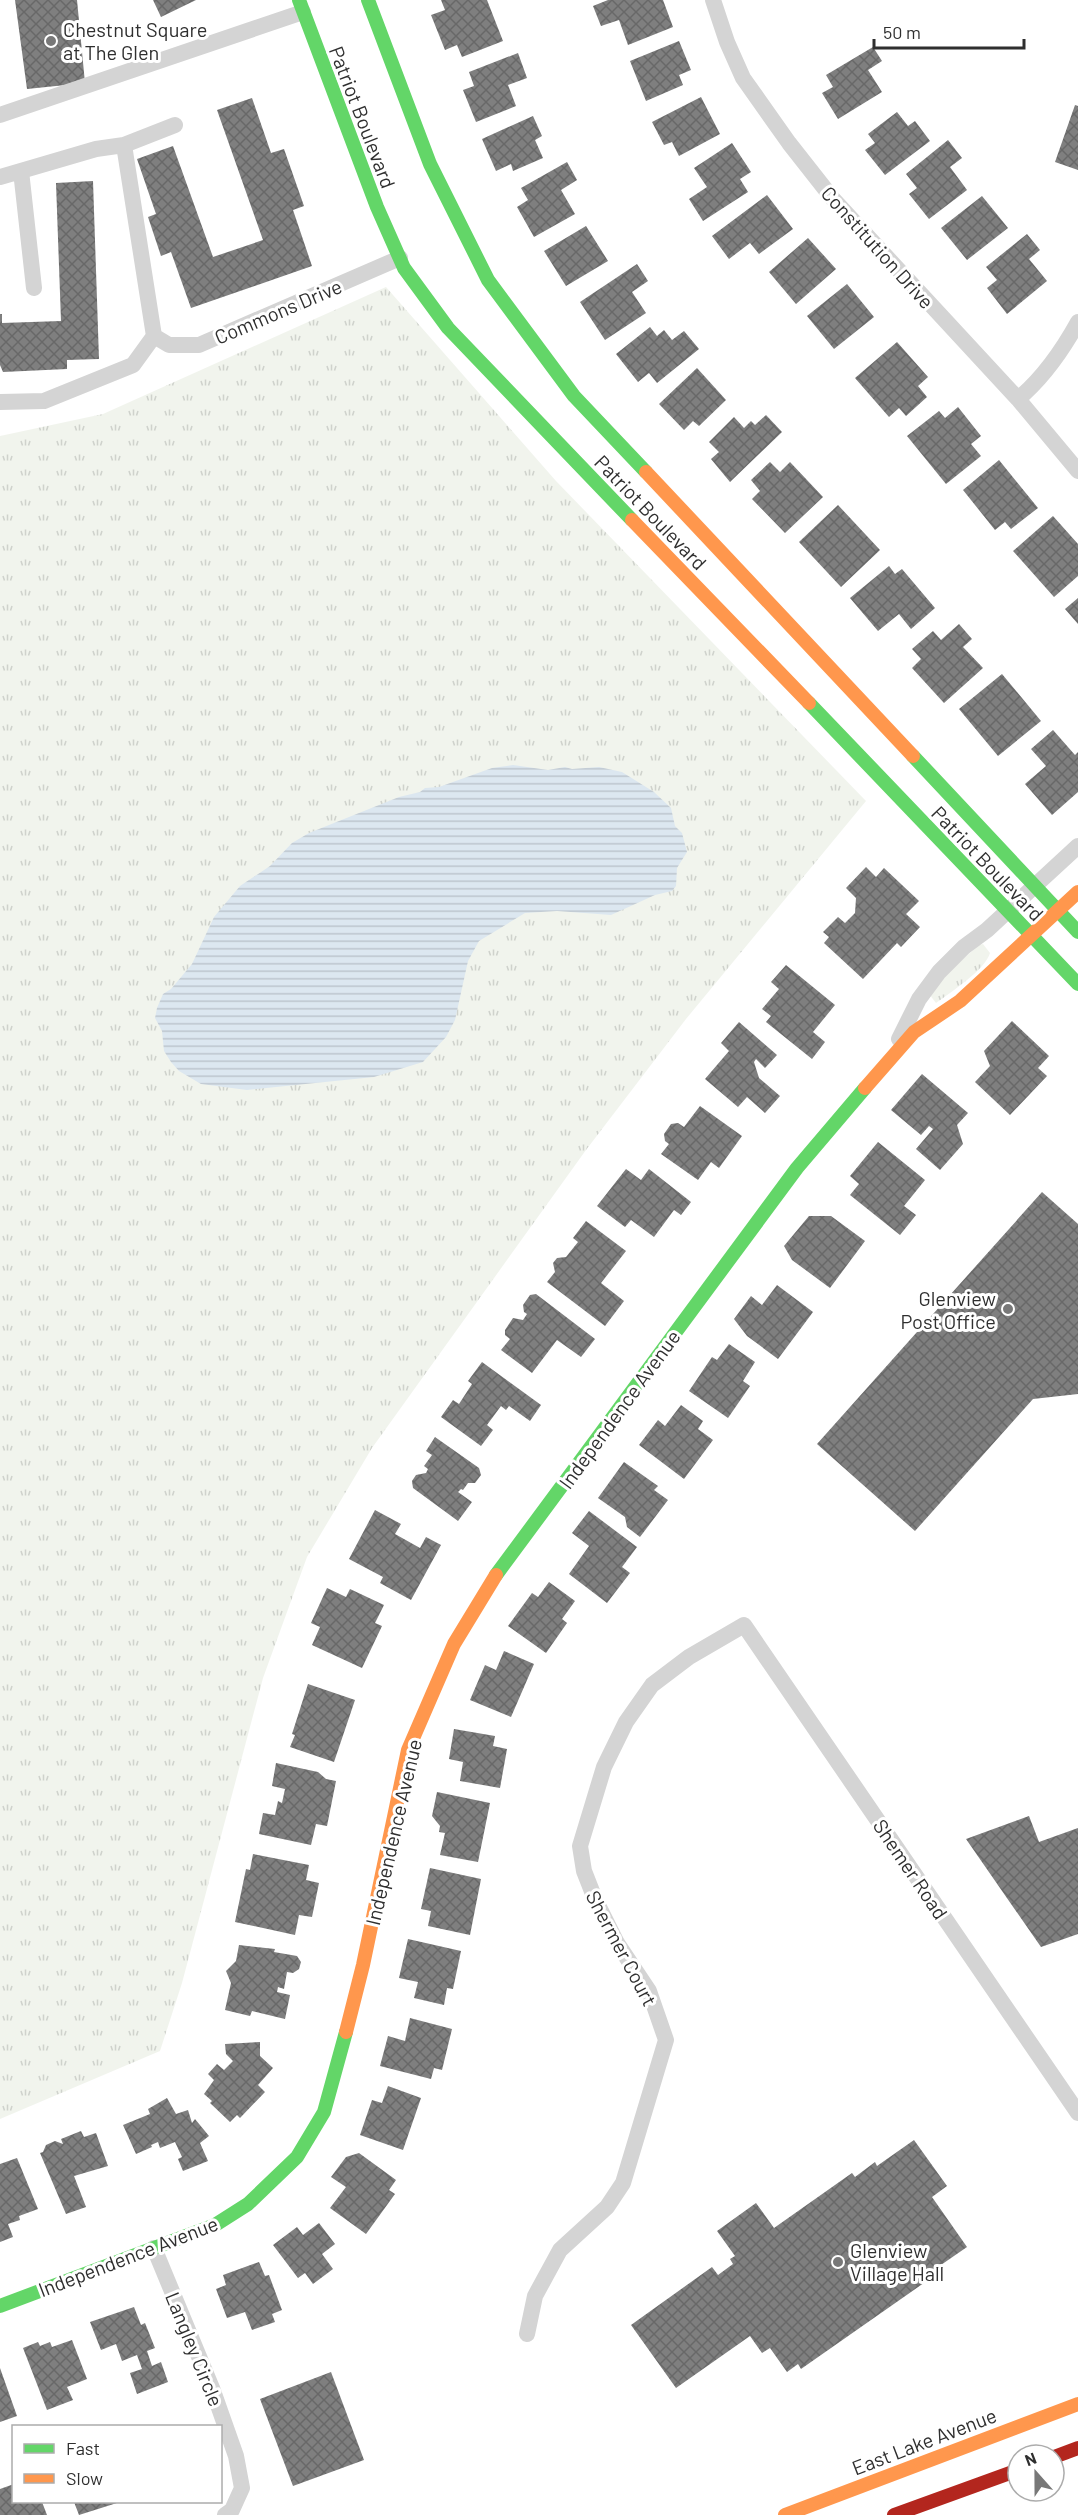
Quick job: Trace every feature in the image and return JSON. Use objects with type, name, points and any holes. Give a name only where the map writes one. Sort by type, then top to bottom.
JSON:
[{"type":"main road","name":"Patriot Boulevard","points":[[368,0],[430,164],[488,280],[574,396],[1078,932]]},
{"type":"main road","name":"Patriot Boulevard","points":[[301,6],[377,207],[404,268],[448,328],[1078,984]]},
{"type":"main road","name":"Independence Avenue","points":[[0,2306],[215,2225],[249,2204],[297,2157],[324,2112],[341,2051],[363,1965],[408,1750],[454,1644],[498,1572],[797,1168],[890,1058],[914,1032],[960,1001],[1078,892]]},
{"type":"main road","name":"East Lake Avenue","points":[[785,2515],[1078,2404]]},
{"type":"main road","points":[[894,2515],[1006,2474]]},
{"type":"street","name":"Constitution Drive","points":[[713,0],[727,42],[743,78],[789,143],[833,199],[1018,399],[1078,471]]},
{"type":"street","points":[[0,115],[301,6]]},
{"type":"street","points":[[0,177],[96,148],[124,145],[176,125]]},
{"type":"street","points":[[0,402],[44,401],[133,365],[154,336],[124,145]]},
{"type":"street","points":[[21,171],[34,288]]},
{"type":"street","name":"Commons Drive","points":[[154,336],[169,345],[199,345],[400,258]]},
{"type":"street","points":[[1018,399],[1034,386],[1065,345],[1078,322]]},
{"type":"street","name":"Independence Avenue","points":[[890,1058],[927,986],[964,947],[1007,912],[1078,846]]},
{"type":"street","name":"Shemer Road","points":[[744,1625],[1078,2113]]},
{"type":"street","name":"Shermer Court","points":[[527,2334],[535,2296],[560,2250],[607,2206],[623,2183],[666,2040],[649,1991],[617,1943],[594,1899],[584,1871],[580,1846],[604,1767],[626,1722],[652,1685],[689,1657],[744,1625]]},
{"type":"street","name":"Langley Circle","points":[[154,2248],[212,2388],[236,2456],[242,2488],[232,2510],[225,2515]]},
{"type":"green space","points":[[386,287],[556,481],[866,801],[686,1019],[586,1150],[372,1448],[307,1557],[263,1678],[182,1983],[160,2051],[0,2119],[0,436],[103,414]]},
{"type":"green space","points":[[983,944],[990,953],[987,960],[967,980],[936,1003],[929,994],[939,980]]},
{"type":"shaded area","points":[[513,765],[548,770],[565,767],[572,769],[599,767],[622,772],[654,792],[671,808],[675,826],[682,833],[687,852],[677,868],[676,886],[672,891],[655,895],[611,915],[557,911],[525,913],[479,941],[468,961],[455,1020],[446,1037],[423,1062],[374,1077],[247,1090],[201,1084],[179,1071],[164,1051],[162,1031],[155,1018],[157,1008],[163,994],[171,989],[192,964],[214,917],[240,886],[270,866],[292,843],[309,833],[399,797],[420,792],[425,788],[439,787],[492,768]]},
{"type":"building","name":"Chestnut Square at The Glen","points":[[15,0],[77,0],[85,83],[27,89]]},
{"type":"building","name":"Chestnut Square at The Glen","points":[[153,0],[196,0],[161,17]]},
{"type":"building","points":[[441,0],[487,0],[503,41],[462,57],[457,45],[445,50],[431,15],[445,10]]},
{"type":"building","points":[[608,0],[663,0],[673,27],[628,45],[619,20],[601,26],[593,6]]},
{"type":"building","points":[[679,41],[691,70],[679,75],[683,85],[646,101],[630,61]]},
{"type":"building","points":[[873,47],[882,61],[868,70],[882,92],[838,119],[822,93],[833,87],[826,75]]},
{"type":"building","points":[[518,53],[527,78],[508,85],[516,106],[476,122],[463,90],[474,86],[469,72]]},
{"type":"building","points":[[701,97],[720,134],[679,156],[672,142],[664,145],[652,122]]},
{"type":"building","points":[[252,98],[271,153],[284,149],[304,206],[293,210],[312,266],[191,308],[171,252],[161,256],[148,217],[156,214],[137,159],[173,146],[213,257],[263,240],[217,110]]},
{"type":"building","points":[[1075,105],[1078,106],[1078,170],[1055,162]]},
{"type":"building","points":[[897,112],[908,126],[915,121],[930,141],[885,175],[865,150],[875,143],[868,134]]},
{"type":"building","points":[[533,116],[542,136],[535,140],[543,158],[513,171],[511,164],[496,171],[482,139]]},
{"type":"building","points":[[948,140],[962,158],[950,167],[967,190],[929,219],[909,194],[917,188],[906,174]]},
{"type":"building","points":[[732,143],[751,172],[740,179],[748,192],[703,221],[689,199],[707,187],[694,168]]},
{"type":"building","points":[[567,162],[577,180],[561,190],[575,214],[534,237],[517,207],[528,200],[521,188]]},
{"type":"building","points":[[93,181],[99,359],[67,360],[67,369],[3,372],[0,365],[0,314],[2,314],[2,323],[61,321],[56,183]]},
{"type":"building","points":[[767,195],[793,229],[759,254],[750,243],[729,259],[712,236]]},
{"type":"building","points":[[982,196],[1008,228],[967,260],[941,228]]},
{"type":"building","points":[[586,226],[608,261],[566,286],[544,251]]},
{"type":"building","points":[[1027,234],[1040,250],[1029,259],[1047,281],[1007,314],[987,288],[997,280],[986,267]]},
{"type":"building","points":[[808,238],[836,269],[796,304],[769,272]]},
{"type":"building","points":[[637,264],[648,281],[632,292],[646,313],[605,340],[580,302]]},
{"type":"building","points":[[847,284],[874,317],[834,349],[807,316]]},
{"type":"building","points":[[650,327],[657,336],[664,330],[672,340],[684,331],[699,349],[657,383],[649,373],[638,382],[616,354]]},
{"type":"building","points":[[897,342],[928,377],[918,386],[927,397],[906,416],[899,408],[889,417],[855,378]]},
{"type":"building","points":[[697,368],[726,400],[699,426],[693,421],[684,430],[659,404]]},
{"type":"building","points":[[958,407],[981,436],[971,444],[981,456],[946,484],[907,436],[939,411],[945,418]]},
{"type":"building","points":[[766,415],[782,432],[730,482],[711,459],[719,452],[709,442],[734,417],[744,428],[751,421],[755,425]]},
{"type":"building","points":[[999,460],[1038,508],[1011,529],[1005,522],[995,530],[963,490]]},
{"type":"building","points":[[770,462],[780,472],[790,462],[823,497],[785,533],[752,499],[760,491],[751,480]]},
{"type":"building","points":[[838,505],[880,550],[841,587],[799,542]]},
{"type":"building","points":[[1053,516],[1078,544],[1078,576],[1054,597],[1013,551]]},
{"type":"building","points":[[889,566],[895,574],[902,569],[935,608],[911,629],[899,614],[878,631],[850,598]]},
{"type":"building","points":[[1078,598],[1078,624],[1065,609]]},
{"type":"building","points":[[959,624],[972,639],[963,647],[983,668],[944,703],[912,668],[921,659],[912,649],[933,631],[941,640]]},
{"type":"building","points":[[1002,674],[1041,721],[998,756],[959,709]]},
{"type":"building","points":[[1053,730],[1075,755],[1078,752],[1078,792],[1052,815],[1025,784],[1046,766],[1031,749]]},
{"type":"building","points":[[866,867],[876,877],[884,868],[919,901],[906,914],[920,927],[901,947],[897,943],[863,979],[824,943],[829,937],[823,932],[838,917],[845,923],[855,913],[856,898],[846,888]]},
{"type":"building","points":[[786,965],[835,1005],[813,1032],[825,1042],[812,1059],[766,1022],[771,1016],[762,1009],[779,989],[771,982]]},
{"type":"building","points":[[1012,1021],[1049,1056],[1038,1068],[1047,1076],[1010,1115],[975,1082],[990,1066],[984,1051]]},
{"type":"building","points":[[739,1022],[777,1055],[765,1068],[756,1059],[754,1062],[759,1078],[780,1096],[765,1113],[747,1097],[738,1107],[705,1079],[729,1051],[721,1043]]},
{"type":"building","points":[[922,1074],[968,1113],[957,1125],[963,1144],[940,1170],[916,1149],[933,1129],[929,1126],[921,1135],[891,1110]]},
{"type":"building","points":[[700,1106],[742,1136],[719,1168],[711,1162],[698,1180],[661,1154],[669,1144],[665,1141],[664,1134],[671,1124],[678,1123],[684,1127]]},
{"type":"building","points":[[878,1142],[925,1180],[904,1206],[916,1215],[900,1235],[850,1195],[859,1184],[850,1176]]},
{"type":"building","points":[[626,1169],[641,1180],[649,1169],[691,1202],[681,1215],[674,1210],[654,1237],[631,1220],[625,1227],[597,1206]]},
{"type":"building","name":"Glenview Post Office","points":[[1042,1192],[1078,1224],[1078,1394],[1033,1399],[915,1531],[817,1444]]},
{"type":"building","points":[[809,1216],[831,1216],[865,1241],[830,1288],[792,1260],[784,1246]]},
{"type":"building","points":[[586,1221],[626,1251],[601,1283],[624,1301],[605,1326],[547,1282],[555,1272],[553,1263],[557,1258],[566,1257],[578,1242],[573,1238]]},
{"type":"building","points":[[777,1285],[813,1312],[778,1359],[747,1336],[734,1319],[751,1296],[762,1305]]},
{"type":"building","points":[[536,1294],[595,1339],[581,1357],[557,1340],[532,1373],[501,1350],[510,1339],[505,1335],[505,1330],[513,1318],[523,1320],[527,1314],[524,1312],[523,1305],[530,1295]]},
{"type":"building","points":[[729,1344],[755,1362],[743,1381],[750,1386],[728,1418],[689,1391],[712,1357],[717,1360]]},
{"type":"building","points":[[482,1362],[541,1405],[530,1421],[509,1406],[506,1410],[501,1406],[487,1425],[493,1430],[481,1446],[441,1417],[453,1400],[459,1404],[472,1384],[468,1381]]},
{"type":"building","points":[[681,1405],[703,1421],[698,1429],[713,1440],[684,1479],[639,1445],[658,1420],[665,1426]]},
{"type":"building","points":[[435,1437],[479,1468],[481,1475],[475,1483],[468,1483],[463,1490],[458,1492],[472,1502],[458,1521],[413,1488],[412,1481],[416,1475],[426,1473],[428,1469],[424,1466],[432,1455],[426,1451]]},
{"type":"building","points":[[624,1462],[658,1486],[654,1490],[668,1500],[640,1537],[627,1527],[625,1517],[598,1498]]},
{"type":"building","points":[[375,1510],[401,1524],[395,1534],[420,1548],[426,1537],[441,1545],[411,1600],[380,1583],[383,1577],[349,1559]]},
{"type":"building","points":[[589,1511],[637,1547],[622,1567],[630,1573],[607,1603],[569,1574],[589,1546],[572,1533]]},
{"type":"building","points":[[549,1582],[575,1601],[562,1619],[567,1623],[546,1653],[508,1626],[532,1593],[538,1597]]},
{"type":"building","points":[[327,1588],[346,1597],[350,1589],[384,1605],[375,1623],[382,1626],[362,1668],[312,1645],[320,1627],[311,1623]]},
{"type":"building","points":[[504,1651],[534,1664],[511,1717],[470,1700],[485,1665],[496,1670]]},
{"type":"building","points":[[308,1684],[355,1700],[334,1762],[290,1747]]},
{"type":"building","points":[[454,1729],[495,1736],[493,1746],[507,1749],[500,1788],[460,1781],[463,1762],[449,1759]]},
{"type":"building","points":[[276,1763],[318,1772],[326,1779],[336,1781],[327,1826],[316,1824],[311,1845],[259,1834],[263,1813],[275,1815],[278,1801],[282,1803],[285,1789],[272,1786]]},
{"type":"building","points":[[437,1792],[490,1803],[478,1862],[440,1855],[445,1833],[439,1832],[440,1826],[432,1816]]},
{"type":"building","points":[[1029,1816],[1039,1842],[1078,1828],[1078,1934],[1041,1947],[966,1839]]},
{"type":"building","points":[[253,1854],[309,1865],[306,1880],[319,1883],[312,1917],[299,1915],[295,1935],[235,1922],[246,1869],[250,1870]]},
{"type":"building","points":[[430,1868],[481,1879],[470,1935],[428,1926],[431,1911],[421,1909]]},
{"type":"building","points":[[408,1939],[461,1951],[453,1989],[447,1988],[444,2005],[414,1998],[418,1982],[399,1978]]},
{"type":"building","points":[[239,1945],[275,1949],[274,1952],[297,1956],[301,1962],[299,1969],[293,1973],[287,1972],[284,1989],[278,1987],[277,1992],[290,1995],[285,2019],[252,2011],[250,2016],[225,2010],[231,1983],[226,1971],[236,1961]]},
{"type":"building","points":[[410,2018],[452,2029],[442,2070],[434,2068],[431,2079],[380,2066],[388,2036],[405,2041]]},
{"type":"building","points":[[260,2042],[260,2056],[273,2068],[258,2085],[265,2092],[240,2118],[237,2115],[230,2122],[204,2094],[214,2080],[208,2074],[217,2064],[224,2070],[233,2061],[226,2054],[225,2044]]},
{"type":"building","points":[[388,2086],[421,2098],[403,2150],[360,2135],[372,2100],[382,2103]]},
{"type":"building","points":[[167,2098],[176,2114],[188,2110],[192,2123],[195,2119],[209,2136],[200,2143],[208,2161],[183,2171],[178,2159],[182,2157],[175,2142],[160,2148],[158,2142],[136,2154],[123,2125],[150,2114],[148,2109]]},
{"type":"building","points":[[81,2131],[84,2137],[96,2133],[108,2166],[74,2176],[86,2207],[66,2214],[40,2153],[46,2145],[55,2141],[63,2144],[61,2139]]},
{"type":"building","name":"Glenview Village Hall","points":[[914,2140],[947,2186],[932,2197],[967,2247],[938,2267],[941,2271],[801,2369],[798,2364],[787,2372],[770,2348],[762,2353],[750,2336],[676,2388],[631,2325],[712,2267],[718,2275],[733,2264],[730,2259],[735,2256],[717,2231],[756,2203],[774,2228],[852,2173],[855,2177],[875,2162],[877,2166]]},
{"type":"building","points":[[359,2153],[396,2180],[389,2190],[395,2194],[366,2234],[330,2208],[346,2187],[331,2177],[346,2157]]},
{"type":"building","points":[[17,2158],[38,2209],[19,2216],[20,2220],[8,2224],[13,2237],[0,2242],[0,2164]]},
{"type":"building","points":[[319,2223],[335,2244],[322,2254],[333,2269],[313,2284],[305,2273],[298,2278],[273,2245],[297,2227],[303,2235]]},
{"type":"building","points":[[259,2262],[265,2276],[269,2275],[282,2310],[272,2314],[275,2322],[252,2330],[245,2312],[227,2318],[216,2289],[226,2285],[223,2275]]},
{"type":"building","points":[[134,2307],[141,2325],[145,2323],[155,2348],[147,2351],[152,2366],[161,2362],[168,2382],[137,2394],[130,2373],[142,2369],[137,2355],[122,2361],[116,2344],[101,2350],[90,2322]]},
{"type":"building","points":[[72,2340],[87,2379],[67,2387],[73,2400],[47,2410],[23,2348],[38,2342],[40,2346],[50,2342],[52,2347]]},
{"type":"building","points":[[0,2368],[17,2416],[0,2422]]},
{"type":"building","points":[[331,2372],[364,2460],[293,2486],[260,2399]]},
{"type":"building","points":[[12,2485],[12,2503],[42,2503],[47,2515],[0,2515],[0,2489]]},
{"type":"building","points":[[74,2503],[117,2503],[79,2515]]},
{"type":"traffic: fast","points":[[299,0],[377,207],[404,268],[448,328],[632,520]]},
{"type":"traffic: fast","points":[[368,0],[430,164],[488,280],[574,396],[646,472]]},
{"type":"traffic: fast","points":[[809,703],[1078,984]]},
{"type":"traffic: fast","points":[[913,756],[1078,932]]},
{"type":"traffic: fast","points":[[496,1575],[797,1168],[865,1088]]},
{"type":"traffic: fast","points":[[0,2306],[215,2225],[248,2204],[297,2157],[324,2112],[346,2032]]},
{"type":"traffic: slow","points":[[646,472],[913,756]]},
{"type":"traffic: slow","points":[[632,520],[809,703]]},
{"type":"traffic: slow","points":[[865,1088],[914,1032],[960,1001],[1078,892]]},
{"type":"traffic: slow","points":[[346,2032],[363,1965],[408,1750],[454,1644],[496,1575]]},
{"type":"traffic: slow","points":[[785,2515],[1078,2404]]},
{"type":"traffic: jam","points":[[1066,2452],[1078,2448]]},
{"type":"traffic: jam","points":[[894,2515],[1006,2474]]},
{"type":"place","name":"Chestnut Square at The Glen","points":[[51,41]]},
{"type":"place","name":"Glenview Post Office","points":[[1008,1309]]},
{"type":"place","name":"Glenview Village Hall","points":[[838,2262]]}]
